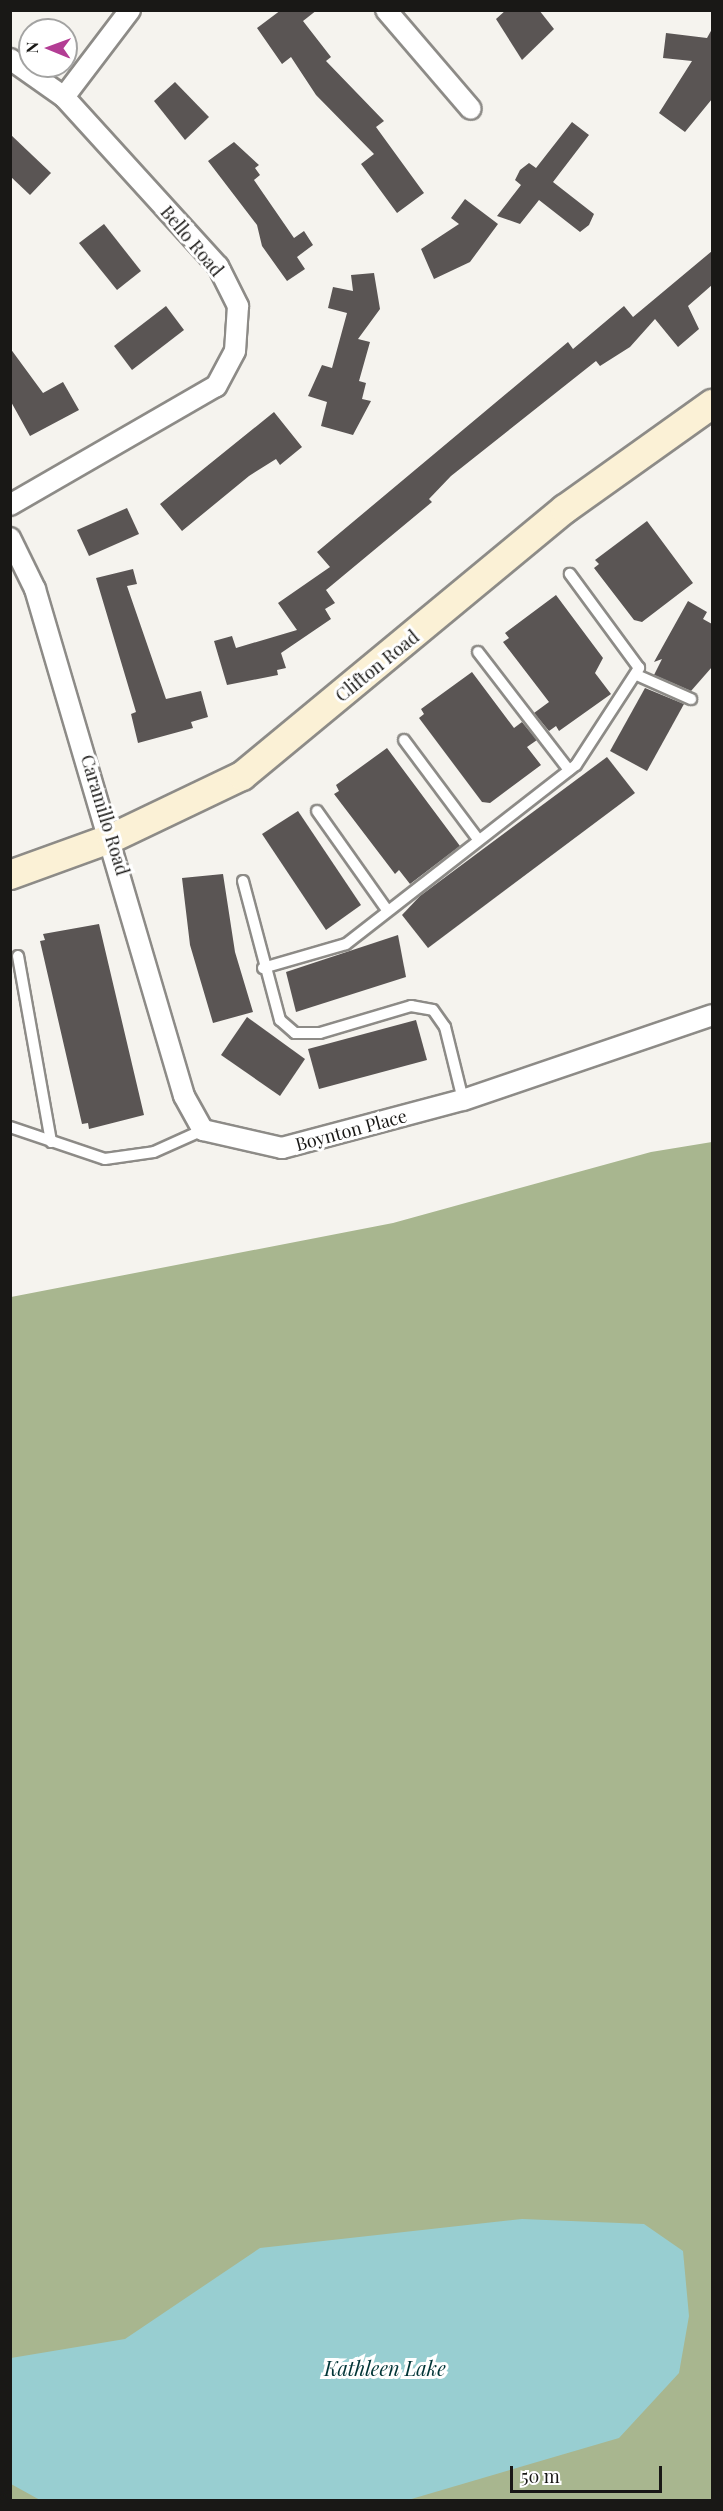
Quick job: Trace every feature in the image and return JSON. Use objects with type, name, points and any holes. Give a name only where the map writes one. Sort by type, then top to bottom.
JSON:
[{"type":"main road","name":"Clifton Road","points":[[10,875],[112,838],[242,776],[565,509],[712,404]]},
{"type":"street","points":[[64,97],[130,10]]},
{"type":"street","points":[[386,10],[471,109]]},
{"type":"street","name":"Bello Road","points":[[10,59],[64,97],[218,266],[238,306],[235,351],[216,386],[10,505]]},
{"type":"street","name":"Caramillo Road","points":[[10,538],[35,589],[112,838],[184,1096],[202,1130]]},
{"type":"street","name":"Boynton Place","points":[[202,1130],[282,1148],[463,1100],[712,1015]]},
{"type":"lane","points":[[263,968],[346,944],[477,838],[569,770],[639,676],[639,668],[570,574]]},
{"type":"lane","points":[[478,652],[569,770]]},
{"type":"lane","points":[[639,676],[691,699]]},
{"type":"lane","points":[[404,740],[477,838]]},
{"type":"lane","points":[[317,811],[387,910]]},
{"type":"lane","points":[[243,881],[263,968],[280,1020],[295,1033],[320,1033],[411,1006],[433,1010],[445,1027],[463,1100]]},
{"type":"lane","points":[[18,956],[51,1142]]},
{"type":"lane","points":[[10,1127],[105,1158],[154,1152],[202,1130]]},
{"type":"green space","points":[[712,1142],[712,2500],[11,2500],[11,1297],[393,1223],[651,1152]]},
{"type":"water","name":"Kathleen Lake","points":[[522,2219],[644,2224],[683,2251],[689,2316],[679,2373],[619,2438],[408,2500],[40,2500],[11,2484],[11,2358],[125,2339],[260,2248]]},
{"type":"building","points":[[281,10],[317,10],[303,21],[331,57],[326,61],[384,121],[376,127],[424,193],[397,213],[361,164],[374,154],[316,95],[291,57],[282,64],[257,28]]},
{"type":"building","points":[[506,10],[539,10],[554,29],[522,60],[496,19]]},
{"type":"building","points":[[712,29],[712,99],[685,132],[659,113],[692,61],[663,58],[666,33],[707,38]]},
{"type":"building","points":[[175,82],[209,117],[185,140],[154,101]]},
{"type":"building","points":[[572,122],[589,135],[553,182],[594,214],[589,225],[580,232],[539,200],[520,224],[497,216],[521,185],[515,180],[520,170],[529,163],[536,168]]},
{"type":"building","points":[[10,134],[51,173],[30,195],[10,176]]},
{"type":"building","points":[[234,142],[259,165],[255,168],[260,175],[254,180],[294,238],[304,231],[313,245],[297,257],[305,269],[287,281],[262,246],[257,225],[208,161]]},
{"type":"building","points":[[465,199],[498,224],[470,262],[434,279],[421,249],[459,224],[451,218]]},
{"type":"building","points":[[104,224],[141,271],[117,290],[79,243]]},
{"type":"building","points":[[712,251],[712,285],[688,306],[699,329],[678,347],[655,319],[630,347],[600,366],[596,361],[451,476],[429,499],[432,502],[326,590],[335,603],[325,609],[331,619],[281,653],[286,668],[277,670],[278,675],[227,685],[214,641],[232,636],[236,648],[297,630],[278,603],[330,567],[317,552],[568,342],[573,349],[624,306],[633,317]]},
{"type":"building","points":[[374,273],[380,309],[358,339],[370,342],[359,381],[366,383],[362,399],[371,401],[353,435],[321,426],[327,402],[308,396],[322,365],[332,368],[347,313],[328,308],[333,287],[353,291],[351,275]]},
{"type":"building","points":[[166,306],[184,330],[132,370],[114,346]]},
{"type":"building","points":[[10,348],[43,393],[63,382],[79,410],[30,436],[10,400]]},
{"type":"building","points":[[274,412],[302,447],[280,465],[276,459],[249,476],[182,531],[160,504]]},
{"type":"building","points":[[127,508],[139,534],[89,556],[77,530]]},
{"type":"building","points":[[647,521],[693,583],[642,622],[634,620],[594,568],[599,564],[595,560]]},
{"type":"building","points":[[133,569],[137,584],[127,586],[166,699],[201,691],[208,717],[191,722],[193,728],[138,743],[131,714],[136,712],[96,578]]},
{"type":"building","points":[[556,595],[603,658],[595,673],[611,694],[559,731],[556,726],[549,731],[534,713],[549,702],[503,642],[509,638],[505,633]]},
{"type":"building","points":[[688,601],[707,612],[703,619],[712,624],[712,667],[691,691],[654,675],[662,659],[654,662]]},
{"type":"building","points":[[472,672],[514,728],[522,722],[537,740],[527,747],[541,765],[490,803],[482,802],[419,718],[424,714],[421,709]]},
{"type":"building","points":[[645,688],[684,704],[647,771],[610,751]]},
{"type":"building","points":[[387,748],[460,846],[410,884],[399,870],[395,874],[334,794],[339,791],[336,785]]},
{"type":"building","points":[[607,757],[635,793],[428,948],[402,915],[420,896]]},
{"type":"building","points":[[298,811],[361,905],[326,930],[262,834]]},
{"type":"building","points":[[223,874],[235,952],[253,1012],[213,1023],[190,945],[182,878]]},
{"type":"building","points":[[99,924],[144,1115],[89,1129],[88,1123],[82,1124],[40,941],[45,940],[43,934]]},
{"type":"building","points":[[398,935],[406,977],[296,1012],[286,972]]},
{"type":"building","points":[[247,1017],[305,1059],[280,1096],[221,1055]]},
{"type":"building","points":[[416,1020],[427,1060],[319,1089],[308,1049]]}]
